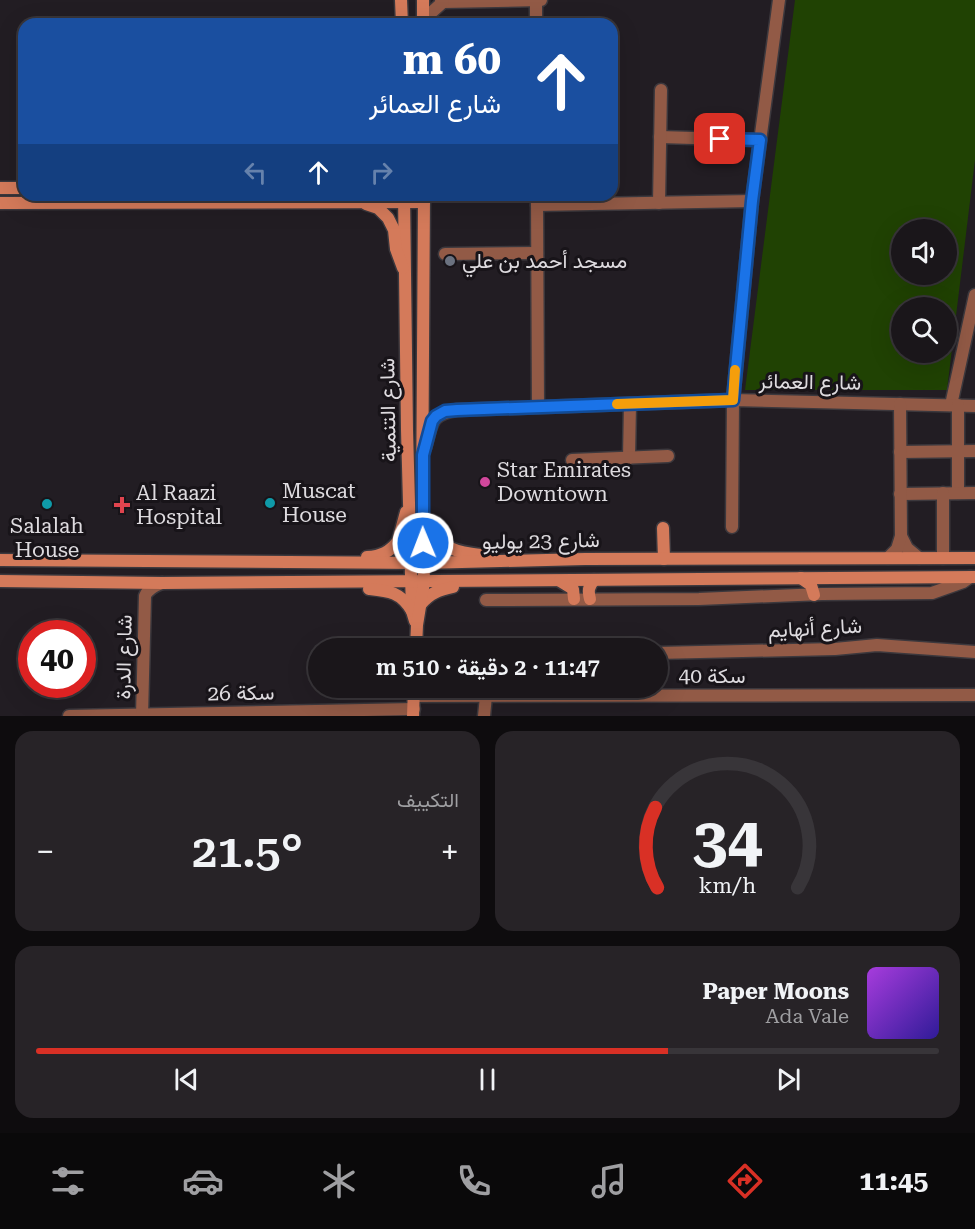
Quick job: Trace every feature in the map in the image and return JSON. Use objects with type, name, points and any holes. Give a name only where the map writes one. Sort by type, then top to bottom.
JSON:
[{"type":"main road","points":[[401,0],[402,18]]},
{"type":"main road","points":[[423,0],[423,18]]},
{"type":"main road","points":[[0,188],[18,188]]},
{"type":"main road","points":[[0,203],[369,201]]},
{"type":"main road","name":"شارع التنمية","points":[[404,201],[409,506],[417,563],[416,638]]},
{"type":"main road","name":"شارع التنمية","points":[[417,563],[423,522],[424,201]]},
{"type":"main road","points":[[357,202],[378,208],[388,218],[394,230],[398,257],[406,273]]},
{"type":"main road","points":[[340,562],[347,559],[377,556],[391,549],[398,541],[409,506]]},
{"type":"main road","points":[[423,522],[440,542],[451,549],[517,560]]},
{"type":"main road","points":[[663,528],[664,559]]},
{"type":"main road","name":"شارع 23 يوليو","points":[[0,560],[417,563],[517,560],[975,558]]},
{"type":"main road","name":"شارع 23 يوليو","points":[[0,581],[418,582],[973,577]]},
{"type":"main road","points":[[801,578],[818,594]]},
{"type":"main road","points":[[818,594],[821,586],[831,578]]},
{"type":"main road","points":[[559,580],[573,589],[574,599]]},
{"type":"main road","points":[[590,600],[589,586],[594,580]]},
{"type":"main road","points":[[342,582],[351,587],[394,593],[416,607],[435,592],[452,587],[480,586],[495,581]]},
{"type":"street","points":[[536,0],[536,18]]},
{"type":"street","points":[[427,18],[442,1],[541,0]]},
{"type":"street","points":[[732,527],[733,400],[752,201],[779,0]]},
{"type":"street","points":[[659,203],[661,90]]},
{"type":"street","points":[[660,137],[760,140]]},
{"type":"street","points":[[537,201],[538,407]]},
{"type":"street","points":[[578,201],[659,203],[752,201]]},
{"type":"street","points":[[445,254],[537,253]]},
{"type":"street","points":[[958,494],[955,405],[975,295]]},
{"type":"street","name":"شارع العمائر","points":[[423,455],[432,421],[445,411],[733,400],[975,405]]},
{"type":"street","points":[[629,458],[630,404]]},
{"type":"street","points":[[888,558],[897,549],[901,536],[900,404]]},
{"type":"street","points":[[900,452],[975,451]]},
{"type":"street","points":[[572,460],[668,456]]},
{"type":"street","points":[[943,558],[944,493]]},
{"type":"street","points":[[900,494],[975,493]]},
{"type":"street","points":[[901,536],[908,548],[919,558]]},
{"type":"street","points":[[486,600],[699,599],[818,594],[932,593],[973,577]]},
{"type":"street","name":"شارع الدرة","points":[[128,583],[140,588],[145,599]]},
{"type":"street","name":"شارع الدرة","points":[[142,715],[145,599],[149,590],[162,583]]},
{"type":"street","name":"شارع أنهايم","points":[[668,653],[835,649],[877,645],[975,652]]},
{"type":"street","name":"سكة 40","points":[[668,696],[975,695]]},
{"type":"street","name":"سكة 40","points":[[414,702],[462,698]]},
{"type":"street","points":[[484,716],[486,698]]},
{"type":"street","name":"سكة 26","points":[[69,716],[210,715],[414,702]]},
{"type":"green space","points":[[795,0],[975,0],[975,160],[957,308],[957,297],[891,297],[891,363],[950,363],[947,390],[745,390]]},
{"type":"slow traffic","points":[[617,404],[733,400],[735,370]]},
{"type":"place","name":"مسجد أحمد بن علي","points":[[450,261]]},
{"type":"place","name":"Star Emirates Downtown","points":[[485,482]]},
{"type":"place","name":"Muscat House","points":[[270,503]]},
{"type":"place","name":"Salalah House","points":[[47,504]]},
{"type":"place","name":"Al Raazi Hospital","points":[[122,505]]},
{"type":"route","points":[[423,543],[423,455],[432,421],[445,411],[733,400],[760,140],[720,139]]}]
